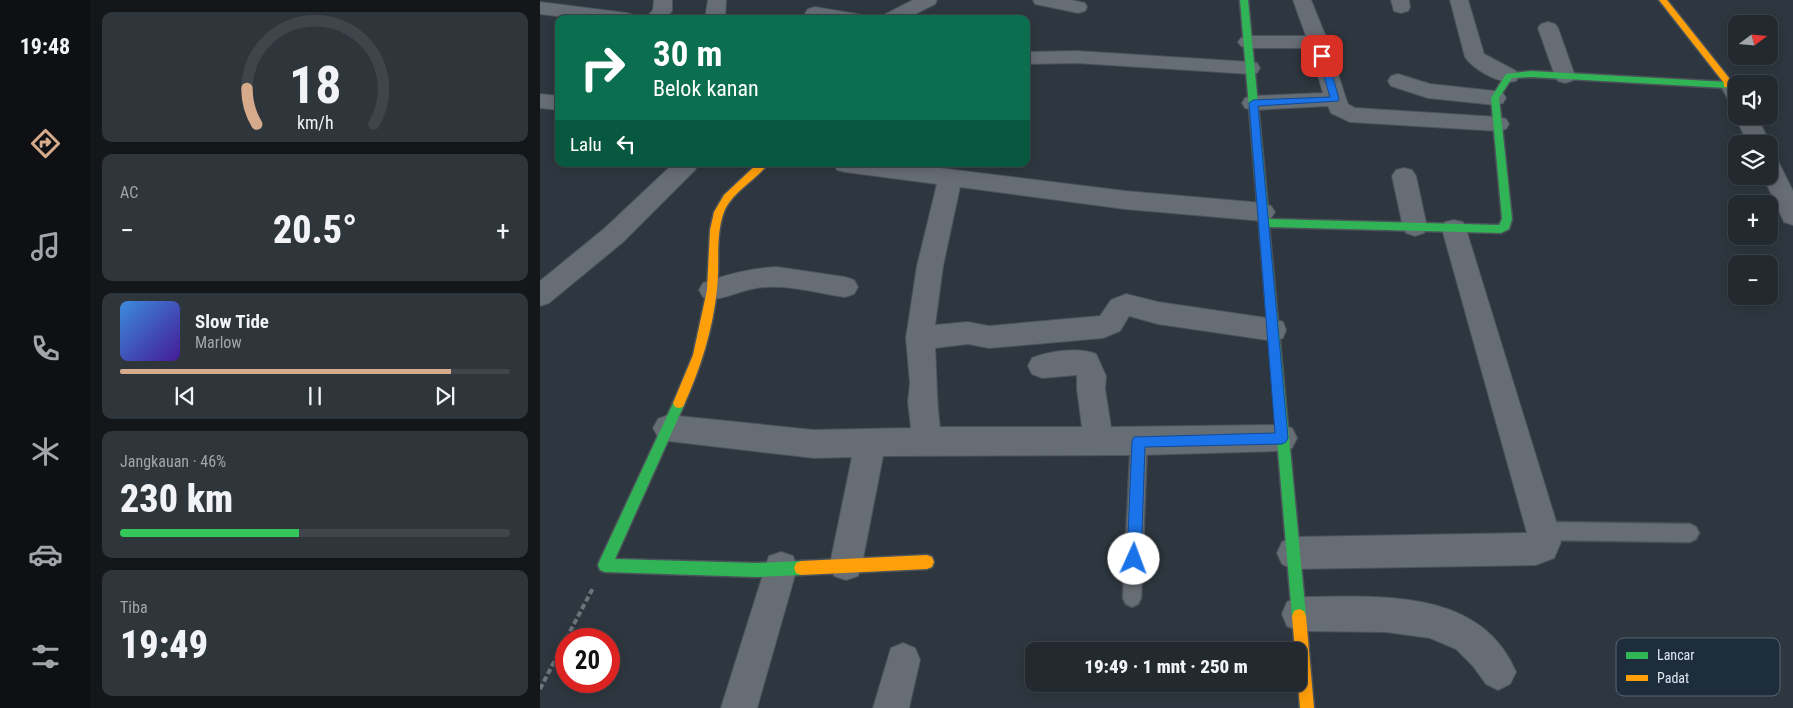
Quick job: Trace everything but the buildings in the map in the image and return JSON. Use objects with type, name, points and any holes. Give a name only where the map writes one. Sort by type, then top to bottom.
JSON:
[{"type":"street","points":[[658,15],[662,11],[663,0]]},
{"type":"street","points":[[715,15],[717,0]]},
{"type":"street","points":[[899,15],[928,0]]},
{"type":"street","points":[[1042,0],[1078,7]]},
{"type":"street","points":[[1244,0],[1300,642]]},
{"type":"street","points":[[1302,0],[1318,42],[1335,99],[1339,108],[1350,115],[1498,124]]},
{"type":"street","points":[[1459,0],[1475,57],[1482,63],[1509,76],[1531,74],[1565,76],[1728,91]]},
{"type":"street","points":[[1663,0],[1728,84]]},
{"type":"street","points":[[540,8],[587,6],[615,15]]},
{"type":"street","points":[[815,12],[833,15]]},
{"type":"street","points":[[1548,28],[1565,76]]},
{"type":"street","points":[[1248,42],[1318,42]]},
{"type":"street","points":[[1030,58],[1077,57],[1250,68]]},
{"type":"street","points":[[868,167],[1263,218],[1454,229],[1496,229],[1505,226],[1507,219],[1495,98],[1509,76]]},
{"type":"street","points":[[1398,82],[1428,92],[1495,98]]},
{"type":"street","points":[[1253,103],[1335,99]]},
{"type":"street","points":[[540,101],[555,103]]},
{"type":"street","points":[[540,296],[614,235],[684,167]]},
{"type":"street","points":[[760,167],[727,198],[719,212],[715,230],[712,290],[699,355],[668,428],[605,565],[747,570],[846,564],[927,562]]},
{"type":"street","points":[[1404,176],[1415,227]]},
{"type":"street","points":[[927,441],[922,402],[924,383],[920,338],[930,266],[950,178]]},
{"type":"street","points":[[1778,184],[1793,216]]},
{"type":"street","points":[[1293,553],[1536,549],[1543,547],[1545,542],[1543,531],[1454,229]]},
{"type":"street","points":[[712,290],[753,278],[776,277],[845,286]]},
{"type":"street","points":[[920,338],[968,333],[989,337],[1078,330],[1108,324],[1120,308],[1126,305],[1158,313],[1273,330]]},
{"type":"street","points":[[1078,330],[1086,362],[1092,376],[1091,389],[1098,440]]},
{"type":"street","points":[[1042,366],[1086,362]]},
{"type":"street","points":[[668,428],[814,444],[927,441],[1139,441],[1282,438]]},
{"type":"street","points":[[846,564],[870,444]]},
{"type":"street","points":[[739,708],[781,568]]},
{"type":"street","points":[[1299,614],[1417,618],[1447,626],[1474,642],[1486,653],[1498,672]]},
{"type":"street","points":[[891,708],[903,660]]},
{"type":"lane","points":[[1132,598],[1139,441]]},
{"type":"lane","points":[[1543,531],[1690,533]]},
{"type":"path","points":[[572,628],[605,565]]},
{"type":"path","points":[[540,688],[555,660]]},
{"type":"traffic: fast","points":[[1244,0],[1299,616]]},
{"type":"traffic: fast","points":[[1264,223],[1501,229],[1505,226],[1507,219],[1495,98],[1509,76],[1531,74],[1727,85]]},
{"type":"traffic: fast","points":[[679,403],[605,565],[756,570],[801,568]]},
{"type":"traffic: slow","points":[[1663,0],[1730,85],[1727,85]]},
{"type":"traffic: slow","points":[[679,403],[699,355],[712,290],[715,230],[719,212],[727,198],[760,167]]},
{"type":"traffic: slow","points":[[801,568],[927,562]]},
{"type":"traffic: slow","points":[[1299,616],[1307,708]]},
{"type":"route","points":[[1134,559],[1139,441],[1282,438],[1253,103],[1335,99],[1322,56]]}]
